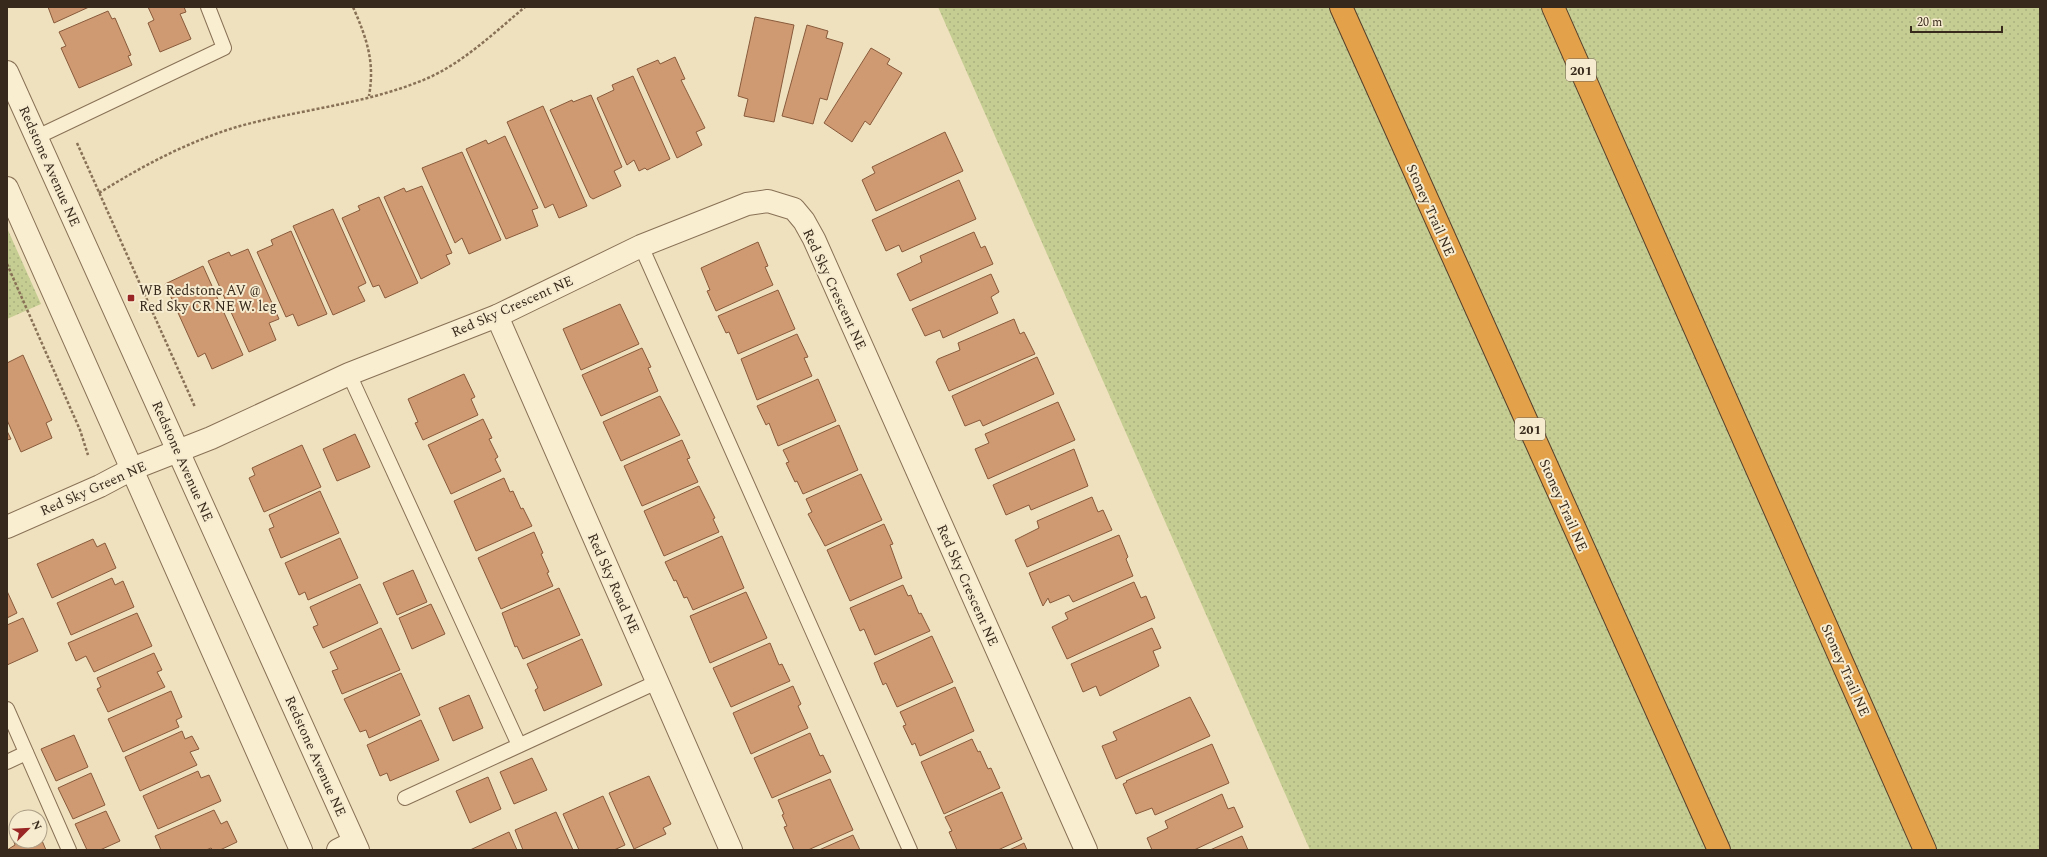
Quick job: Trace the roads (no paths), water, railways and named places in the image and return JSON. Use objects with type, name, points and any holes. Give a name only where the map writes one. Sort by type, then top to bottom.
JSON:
[{"type":"highway","name":"Stoney Trail NE","points":[[1341,7],[1719,850]]},
{"type":"highway","name":"Stoney Trail NE","points":[[1553,7],[1925,850]]},
{"type":"highway","points":[[1562,7],[1609,134]]},
{"type":"street","name":"Redstone Avenue NE","points":[[7,72],[179,451],[350,847]]},
{"type":"street","points":[[7,188],[301,850]]},
{"type":"street","name":"Red Sky Crescent NE","points":[[179,451],[349,374],[496,316],[641,246],[747,204],[768,201],[794,209],[804,221],[817,247],[1086,850]]},
{"type":"street","name":"Red Sky Road NE","points":[[496,316],[731,850]]},
{"type":"street","name":"Red Sky Green NE","points":[[7,527],[100,486],[132,469],[179,451]]},
{"type":"lane","points":[[37,137],[224,48],[208,7]]},
{"type":"lane","points":[[641,246],[910,850]]},
{"type":"lane","points":[[349,374],[519,745]]},
{"type":"lane","points":[[405,798],[657,682]]},
{"type":"lane","points":[[7,709],[69,850]]},
{"type":"lane","points":[[7,762],[26,753]]},
{"type":"place","name":"WB Redstone AV @ Red Sky CR NE W. leg","points":[[131,298]]}]
